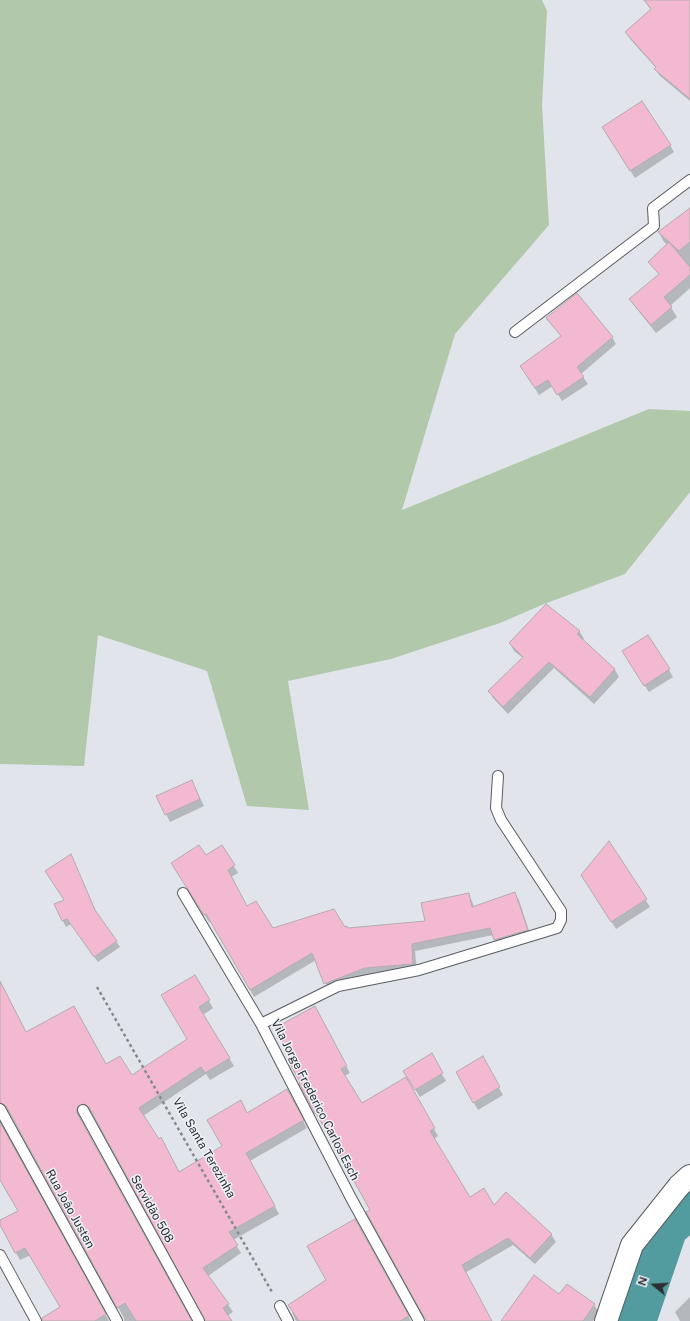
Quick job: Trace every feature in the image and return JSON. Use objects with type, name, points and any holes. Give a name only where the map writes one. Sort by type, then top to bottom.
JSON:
[{"type":"street","points":[[606,1321],[632,1245],[679,1186],[690,1176]]},
{"type":"lane","points":[[515,332],[654,226],[653,208],[690,180]]},
{"type":"lane","points":[[261,1024],[338,986],[419,970],[557,928],[561,920],[561,911],[501,820],[496,808],[498,776]]},
{"type":"lane","name":"Vila Jorge Frederico Carlos Esch","points":[[183,893],[261,1024],[351,1198],[419,1321]]},
{"type":"lane","name":"Rua João Justen","points":[[0,1109],[117,1321]]},
{"type":"lane","name":"Servidão 508","points":[[83,1110],[199,1321]]},
{"type":"lane","points":[[0,1255],[36,1321]]},
{"type":"lane","points":[[280,1306],[288,1321]]},
{"type":"path","name":"Vila Santa Terezinha","points":[[97,987],[280,1306]]},
{"type":"green space","points":[[0,0],[542,0],[547,11],[542,105],[549,225],[455,334],[402,510],[649,409],[690,411],[690,492],[625,574],[544,604],[500,623],[391,659],[288,681],[309,810],[247,806],[207,671],[98,635],[84,766],[0,764]]},
{"type":"building","points":[[644,0],[690,0],[690,99],[654,69],[656,67],[625,32],[651,9]]},
{"type":"building","points":[[642,101],[671,145],[630,171],[602,127]]},
{"type":"building","points":[[690,208],[690,242],[679,251],[658,232]]},
{"type":"building","points":[[669,242],[690,267],[690,275],[664,297],[672,307],[651,325],[629,299],[659,274],[648,262]]},
{"type":"building","points":[[577,293],[613,337],[577,367],[584,377],[557,395],[548,380],[535,388],[520,366],[561,336],[546,318]]},
{"type":"building","points":[[546,604],[580,631],[577,634],[615,669],[590,697],[549,662],[503,707],[488,691],[523,657],[509,643]]},
{"type":"building","points":[[648,635],[670,669],[644,686],[622,651]]},
{"type":"building","points":[[192,780],[200,799],[165,815],[156,796]]},
{"type":"building","points":[[609,841],[647,899],[611,922],[581,875]]},
{"type":"building","points":[[199,845],[206,855],[222,845],[235,865],[228,870],[247,906],[256,901],[273,928],[334,909],[345,927],[347,926],[348,928],[425,921],[421,903],[469,893],[472,907],[515,892],[528,930],[494,940],[490,928],[412,944],[413,964],[365,968],[324,984],[312,953],[250,990],[206,914],[204,915],[171,863]]},
{"type":"building","points":[[71,854],[95,910],[117,941],[94,957],[67,919],[62,921],[54,904],[64,900],[45,871]]},
{"type":"building","points":[[195,975],[210,1000],[199,1007],[230,1058],[205,1073],[201,1067],[139,1108],[159,1139],[161,1137],[179,1172],[222,1146],[207,1120],[241,1100],[247,1113],[287,1089],[304,1120],[246,1153],[275,1206],[229,1232],[238,1245],[203,1268],[229,1304],[223,1308],[232,1321],[205,1321],[89,1107],[84,1104],[78,1106],[77,1113],[192,1321],[136,1321],[125,1303],[117,1308],[6,1106],[0,1103],[0,981],[26,1032],[74,1006],[106,1064],[120,1056],[132,1075],[187,1039],[161,995]]},
{"type":"building","points":[[315,1006],[347,1066],[341,1069],[362,1103],[406,1077],[435,1128],[430,1131],[470,1197],[484,1188],[494,1205],[506,1192],[552,1234],[530,1258],[508,1238],[462,1265],[492,1321],[427,1321],[420,1310],[366,1212],[370,1210],[351,1174],[316,1113],[315,1114],[299,1083],[300,1082],[290,1064],[294,1062],[275,1028]]},
{"type":"building","points":[[432,1053],[443,1073],[415,1090],[403,1071]]},
{"type":"building","points":[[483,1056],[500,1087],[473,1103],[456,1072]]},
{"type":"building","points":[[0,1122],[106,1314],[95,1321],[42,1321],[42,1318],[60,1307],[25,1248],[15,1253],[0,1225],[0,1220],[18,1211],[0,1180]]},
{"type":"building","points":[[355,1219],[409,1316],[400,1321],[299,1321],[288,1305],[326,1280],[307,1246]]},
{"type":"building","points":[[534,1275],[559,1294],[567,1284],[595,1304],[583,1321],[501,1321]]},
{"type":"waterway","points":[[634,1321],[666,1227],[690,1206]]}]
